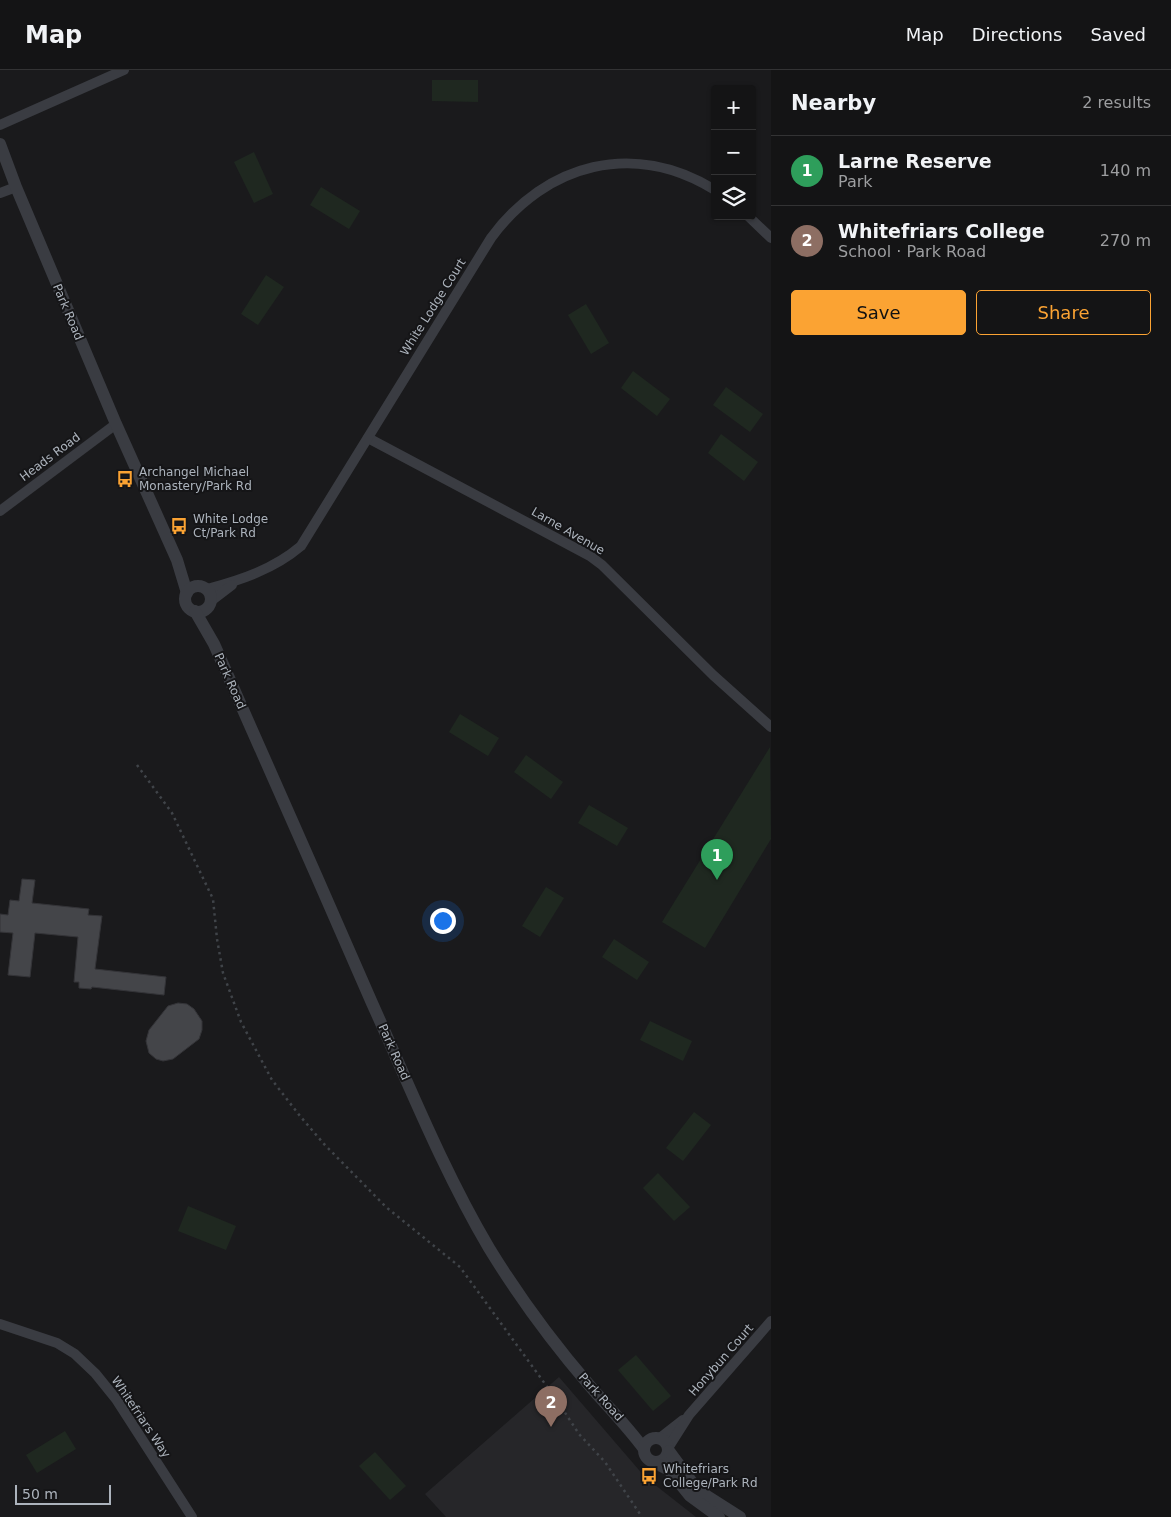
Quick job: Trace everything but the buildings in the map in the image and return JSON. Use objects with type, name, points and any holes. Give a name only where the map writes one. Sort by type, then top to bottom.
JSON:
[{"type":"street","points":[[0,125],[124,70]]},
{"type":"street","name":"Park Road","points":[[0,144],[16,187],[116,424],[177,560],[187,593]]},
{"type":"street","name":"White Lodge Court","points":[[206,596],[282,560],[300,546],[491,238],[504,220],[529,197],[554,181],[580,170],[605,165],[637,164],[660,166],[686,175],[711,188]]},
{"type":"street","points":[[0,193],[16,187]]},
{"type":"street","points":[[752,220],[771,238]]},
{"type":"street","name":"Heads Road","points":[[0,511],[116,424]]},
{"type":"street","name":"Larne Avenue","points":[[368,438],[590,556],[602,565],[719,681],[771,727]]},
{"type":"street","name":"Park Road","points":[[177,560],[206,596],[214,644]]},
{"type":"street","points":[[192,588],[206,596],[202,611],[195,611],[188,607],[187,593],[192,588]]},
{"type":"street","name":"Park Road","points":[[195,611],[214,644],[428,1128],[471,1217],[531,1311],[590,1386],[628,1427],[644,1449]]},
{"type":"street","name":"Honybun Court","points":[[663,1444],[771,1321]]},
{"type":"street","name":"Whitefriars Way","points":[[0,1324],[57,1344],[75,1354],[95,1373],[116,1399],[192,1517]]},
{"type":"street","name":"Park Road","points":[[628,1427],[663,1444],[694,1485],[707,1496],[740,1517]]},
{"type":"street","points":[[655,1463],[666,1458],[663,1444],[647,1441],[644,1453],[648,1460],[669,1470],[690,1496],[718,1517]]},
{"type":"path","points":[[137,765],[172,813],[213,900],[223,973],[241,1022],[272,1080],[324,1144],[386,1207],[460,1268],[556,1399],[578,1434],[605,1462],[642,1517]]},
{"type":"shaded area","points":[[432,80],[478,80],[478,102],[432,101]]},
{"type":"shaded area","points":[[254,152],[273,194],[254,203],[234,162]]},
{"type":"shaded area","points":[[321,187],[360,211],[349,229],[310,205]]},
{"type":"shaded area","points":[[266,275],[284,287],[258,325],[241,314]]},
{"type":"shaded area","points":[[586,304],[609,343],[591,354],[568,315]]},
{"type":"shaded area","points":[[633,371],[670,399],[657,416],[621,388]]},
{"type":"shaded area","points":[[726,387],[763,414],[750,432],[713,405]]},
{"type":"shaded area","points":[[721,434],[758,462],[744,481],[708,453]]},
{"type":"shaded area","points":[[460,714],[499,738],[488,756],[449,732]]},
{"type":"shaded area","points":[[770,747],[771,839],[705,948],[662,922]]},
{"type":"shaded area","points":[[526,755],[563,782],[551,799],[514,772]]},
{"type":"shaded area","points":[[589,805],[628,828],[617,846],[578,823]]},
{"type":"shaded area","points":[[546,887],[564,898],[540,937],[522,926]]},
{"type":"shaded area","points":[[614,939],[649,962],[637,980],[602,957]]},
{"type":"shaded area","points":[[650,1021],[692,1041],[683,1061],[640,1040]]},
{"type":"shaded area","points":[[694,1112],[711,1125],[683,1161],[666,1148]]},
{"type":"shaded area","points":[[658,1173],[690,1207],[674,1221],[643,1188]]},
{"type":"shaded area","points":[[188,1206],[236,1226],[226,1250],[178,1231]]},
{"type":"shaded area","points":[[636,1355],[671,1396],[653,1411],[618,1370]]},
{"type":"shaded area","points":[[559,1377],[645,1477],[696,1517],[446,1517],[425,1494]]},
{"type":"shaded area","points":[[65,1431],[76,1449],[37,1473],[26,1455]]},
{"type":"shaded area","points":[[375,1452],[406,1486],[390,1500],[359,1466]]},
{"type":"place","name":"Archangel Michael Monastery/Park Rd","points":[[125,479]]},
{"type":"place","name":"White Lodge Ct/Park Rd","points":[[179,526]]},
{"type":"place","name":"Larne Reserve","points":[[717,880]]},
{"type":"place","name":"Whitefriars College","points":[[551,1427]]},
{"type":"place","name":"Whitefriars College/Park Rd","points":[[649,1476]]}]
